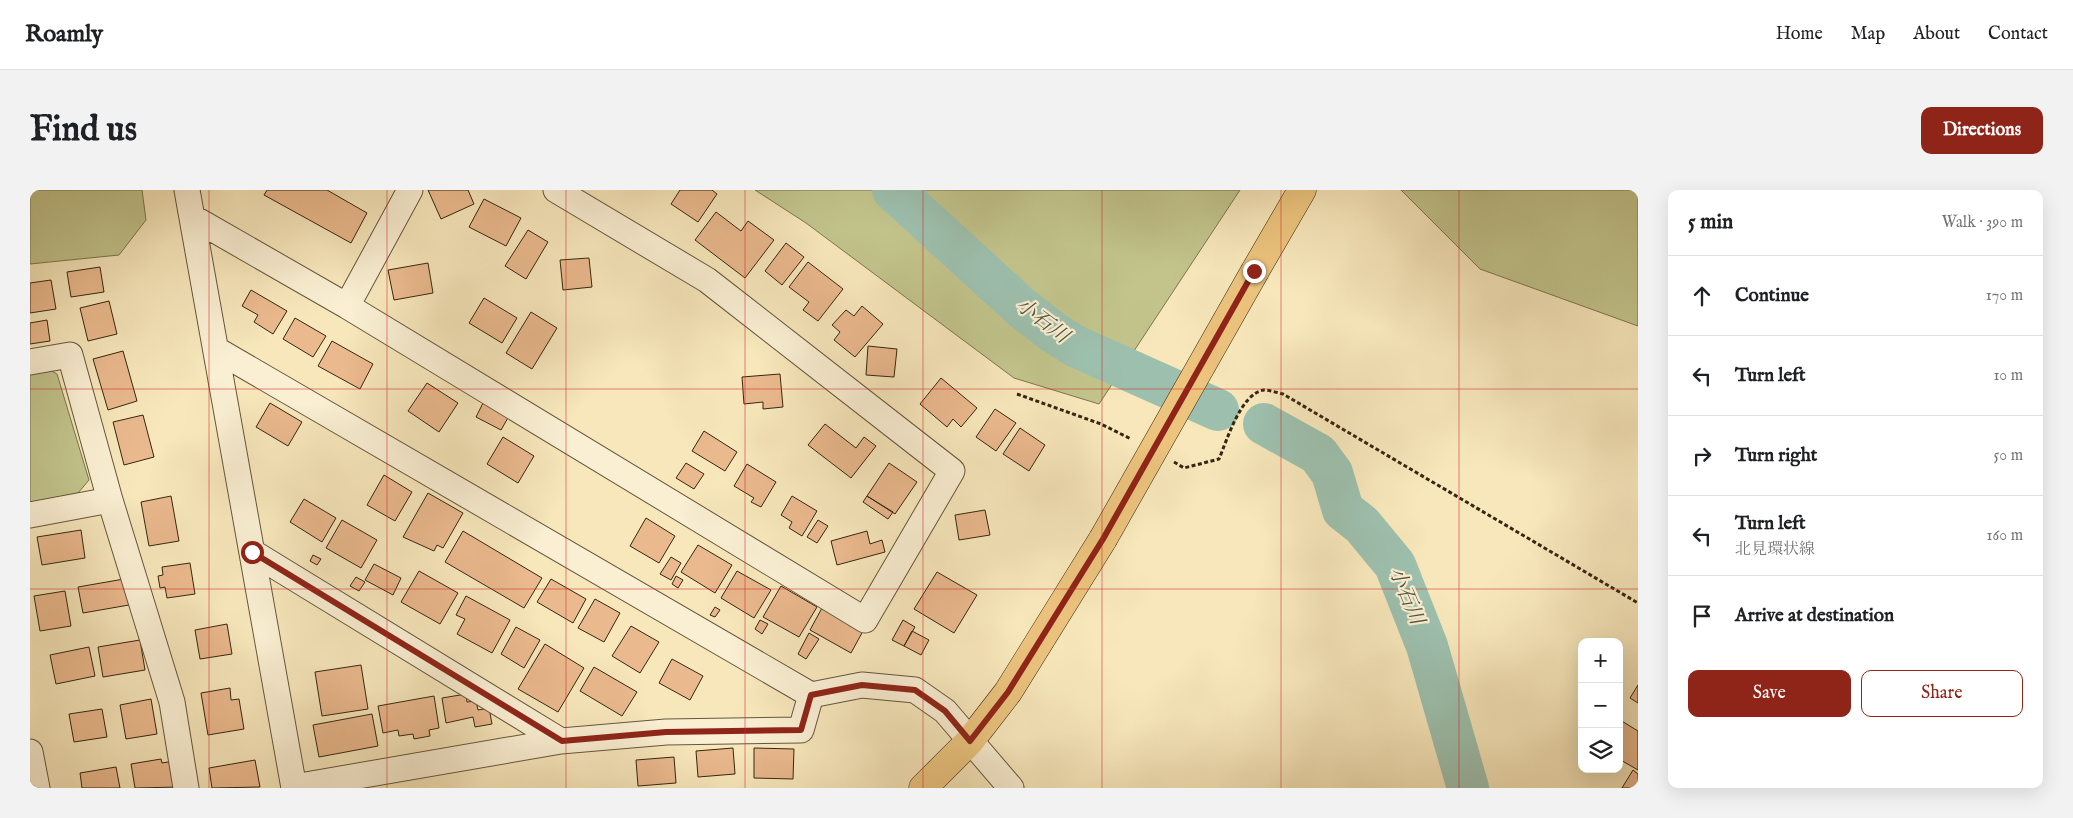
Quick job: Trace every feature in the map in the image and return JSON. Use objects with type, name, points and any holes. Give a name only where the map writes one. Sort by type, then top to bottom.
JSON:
[{"type":"main road","points":[[923,788],[970,741],[1008,692],[1103,539],[1254,271],[1302,190]]},
{"type":"street","points":[[187,190],[294,788],[562,741],[666,732],[801,730],[811,695]]},
{"type":"street","points":[[347,306],[410,190]]},
{"type":"street","points":[[192,216],[347,306],[865,620],[952,471],[707,280],[556,190]]},
{"type":"street","points":[[217,350],[811,695],[862,685],[915,690],[945,711],[1011,788]]},
{"type":"street","points":[[30,362],[70,355],[110,500],[172,702],[186,788]]},
{"type":"street","points":[[30,515],[110,500]]},
{"type":"street","points":[[252,552],[562,741]]},
{"type":"street","points":[[30,752],[37,788]]},
{"type":"path","points":[[1167,459],[1184,468],[1219,459],[1248,397],[1264,390],[1283,394],[1638,603]]},
{"type":"path","points":[[1016,394],[1101,424],[1134,441]]},
{"type":"green space","points":[[30,190],[142,190],[146,220],[119,255],[30,264]]},
{"type":"green space","points":[[755,190],[1240,190],[1099,404],[1014,378],[806,223]]},
{"type":"green space","points":[[1401,190],[1638,190],[1638,326],[1480,269]]},
{"type":"green space","points":[[43,366],[57,374],[89,480],[78,493],[30,503],[30,369]]},
{"type":"building","points":[[267,190],[327,190],[367,213],[351,243],[264,195]]},
{"type":"building","points":[[428,190],[468,190],[474,204],[441,219]]},
{"type":"building","points":[[680,190],[712,190],[717,194],[698,222],[671,204]]},
{"type":"building","points":[[484,199],[521,218],[506,246],[469,227]]},
{"type":"building","points":[[716,212],[741,231],[748,221],[774,240],[745,278],[695,240]]},
{"type":"building","points":[[528,230],[548,242],[526,279],[505,266]]},
{"type":"building","points":[[786,243],[804,257],[782,285],[765,271]]},
{"type":"building","points":[[589,258],[592,287],[563,290],[560,260]]},
{"type":"building","points":[[808,262],[843,289],[818,321],[803,310],[809,302],[789,287]]},
{"type":"building","points":[[428,263],[433,293],[394,300],[388,270]]},
{"type":"building","points":[[100,267],[104,292],[71,297],[67,272]]},
{"type":"building","points":[[51,280],[56,309],[30,313],[30,283]]},
{"type":"building","points":[[251,290],[287,311],[273,334],[254,322],[258,315],[242,306]]},
{"type":"building","points":[[484,298],[517,318],[502,343],[469,323]]},
{"type":"building","points":[[109,301],[117,334],[88,341],[80,308]]},
{"type":"building","points":[[862,306],[883,324],[855,357],[834,340],[840,332],[832,325],[846,310],[854,316]]},
{"type":"building","points":[[531,312],[557,328],[532,369],[506,353]]},
{"type":"building","points":[[295,318],[326,336],[313,357],[283,339]]},
{"type":"building","points":[[47,320],[50,341],[30,344],[30,323]]},
{"type":"building","points":[[332,341],[373,364],[360,389],[318,366]]},
{"type":"building","points":[[868,346],[897,349],[894,377],[866,375]]},
{"type":"building","points":[[123,351],[137,401],[108,410],[93,359]]},
{"type":"building","points":[[780,374],[783,407],[763,409],[763,402],[744,404],[742,377]]},
{"type":"building","points":[[941,378],[977,408],[961,427],[953,419],[947,427],[920,404]]},
{"type":"building","points":[[427,383],[458,403],[439,432],[408,411]]},
{"type":"building","points":[[270,403],[302,422],[288,446],[256,427]]},
{"type":"building","points":[[483,403],[509,416],[501,430],[476,417]]},
{"type":"building","points":[[995,409],[1016,423],[996,451],[976,437]]},
{"type":"building","points":[[143,415],[154,457],[124,465],[113,422]]},
{"type":"building","points":[[825,424],[856,448],[864,437],[876,446],[851,478],[808,445]]},
{"type":"building","points":[[1020,428],[1045,445],[1029,471],[1003,454]]},
{"type":"building","points":[[704,431],[737,452],[725,471],[692,451]]},
{"type":"building","points":[[503,437],[534,456],[518,483],[487,464]]},
{"type":"building","points":[[686,463],[704,474],[694,489],[676,478]]},
{"type":"building","points":[[889,463],[917,482],[895,514],[867,496]]},
{"type":"building","points":[[747,464],[776,482],[761,507],[751,502],[754,498],[734,486]]},
{"type":"building","points":[[384,475],[412,492],[395,521],[367,505]]},
{"type":"building","points":[[428,493],[463,513],[443,548],[437,545],[434,551],[403,537]]},
{"type":"building","points":[[171,496],[179,541],[149,546],[141,502]]},
{"type":"building","points":[[792,496],[817,511],[802,536],[789,528],[792,522],[781,515]]},
{"type":"building","points":[[867,496],[893,512],[888,519],[863,502]]},
{"type":"building","points":[[304,499],[336,518],[322,542],[290,522]]},
{"type":"building","points":[[985,510],[990,535],[959,540],[955,515]]},
{"type":"building","points":[[646,518],[675,536],[659,563],[630,546]]},
{"type":"building","points":[[342,520],[377,540],[361,568],[326,548]]},
{"type":"building","points":[[818,520],[828,526],[817,543],[807,537]]},
{"type":"building","points":[[81,530],[85,558],[42,565],[37,537]]},
{"type":"building","points":[[463,531],[542,578],[524,608],[445,562]]},
{"type":"building","points":[[867,531],[870,544],[882,540],[885,552],[837,565],[831,541]]},
{"type":"building","points":[[698,545],[732,565],[715,593],[681,572]]},
{"type":"building","points":[[313,555],[321,559],[317,565],[310,561]]},
{"type":"building","points":[[671,557],[681,563],[671,580],[660,574]]},
{"type":"building","points":[[190,563],[195,594],[167,598],[165,587],[160,588],[158,576],[163,575],[162,567]]},
{"type":"building","points":[[374,564],[401,578],[393,595],[365,580]]},
{"type":"building","points":[[419,571],[458,593],[440,624],[401,602]]},
{"type":"building","points":[[737,571],[771,590],[754,618],[721,598]]},
{"type":"building","points":[[937,572],[977,595],[954,633],[914,609]]},
{"type":"building","points":[[676,576],[683,580],[678,588],[672,584]]},
{"type":"building","points":[[356,577],[365,582],[359,591],[350,586]]},
{"type":"building","points":[[124,579],[129,605],[83,613],[78,587]]},
{"type":"building","points":[[551,579],[586,599],[573,623],[537,602]]},
{"type":"building","points":[[781,586],[817,607],[799,637],[763,617]]},
{"type":"building","points":[[65,591],[71,626],[40,631],[34,596]]},
{"type":"building","points":[[466,596],[510,620],[492,653],[457,634],[465,619],[456,615]]},
{"type":"building","points":[[595,599],[620,613],[604,642],[578,628]]},
{"type":"building","points":[[715,607],[720,610],[715,617],[710,615]]},
{"type":"building","points":[[822,608],[863,631],[851,653],[810,630]]},
{"type":"building","points":[[760,620],[768,624],[762,634],[755,629]]},
{"type":"building","points":[[903,620],[915,627],[904,646],[892,640]]},
{"type":"building","points":[[227,624],[232,654],[200,659],[195,630]]},
{"type":"building","points":[[631,626],[659,642],[640,673],[612,656]]},
{"type":"building","points":[[516,627],[540,640],[524,668],[501,654]]},
{"type":"building","points":[[912,631],[929,640],[921,655],[904,646]]},
{"type":"building","points":[[809,633],[819,639],[806,659],[798,654]]},
{"type":"building","points":[[140,640],[145,670],[103,677],[98,647]]},
{"type":"building","points":[[545,644],[584,668],[558,712],[518,689]]},
{"type":"building","points":[[89,647],[95,676],[56,684],[50,655]]},
{"type":"building","points":[[672,659],[703,676],[690,700],[659,683]]},
{"type":"building","points":[[361,665],[368,709],[322,716],[315,672]]},
{"type":"building","points":[[594,667],[637,692],[622,716],[580,691]]},
{"type":"building","points":[[1638,685],[1638,703],[1630,698]]},
{"type":"building","points":[[230,688],[231,700],[239,699],[244,729],[208,735],[201,693]]},
{"type":"building","points":[[466,694],[467,702],[476,701],[478,710],[489,708],[492,724],[475,727],[473,717],[446,723],[442,698]]},
{"type":"building","points":[[434,696],[439,728],[429,730],[430,736],[414,739],[413,734],[399,736],[398,730],[383,733],[378,706]]},
{"type":"building","points":[[151,699],[157,734],[126,739],[120,705]]},
{"type":"building","points":[[102,709],[107,737],[74,742],[69,714]]},
{"type":"building","points":[[372,714],[378,746],[319,757],[313,725]]},
{"type":"building","points":[[1623,722],[1638,731],[1638,770],[1623,761]]},
{"type":"building","points":[[733,748],[735,774],[698,777],[696,751]]},
{"type":"building","points":[[754,748],[794,749],[793,779],[754,778]]},
{"type":"building","points":[[674,757],[676,783],[638,786],[636,760]]},
{"type":"building","points":[[161,759],[162,763],[174,761],[179,787],[135,788],[131,764]]},
{"type":"building","points":[[255,760],[260,787],[212,788],[209,768]]},
{"type":"building","points":[[116,767],[120,788],[82,788],[80,773]]},
{"type":"building","points":[[1633,770],[1638,774],[1638,788],[1622,788]]},
{"type":"waterway","name":"小石川","points":[[893,190],[1023,309],[1053,332],[1075,346],[1218,410]]},
{"type":"waterway","name":"小石川","points":[[1264,424],[1318,454],[1332,473],[1343,510],[1362,525],[1395,565],[1427,646],[1468,788]]},
{"type":"route","points":[[252,552],[562,741],[666,732],[801,730],[811,695],[862,685],[915,690],[945,711],[970,741],[1008,692],[1059,606],[1103,539],[1254,271]]}]
